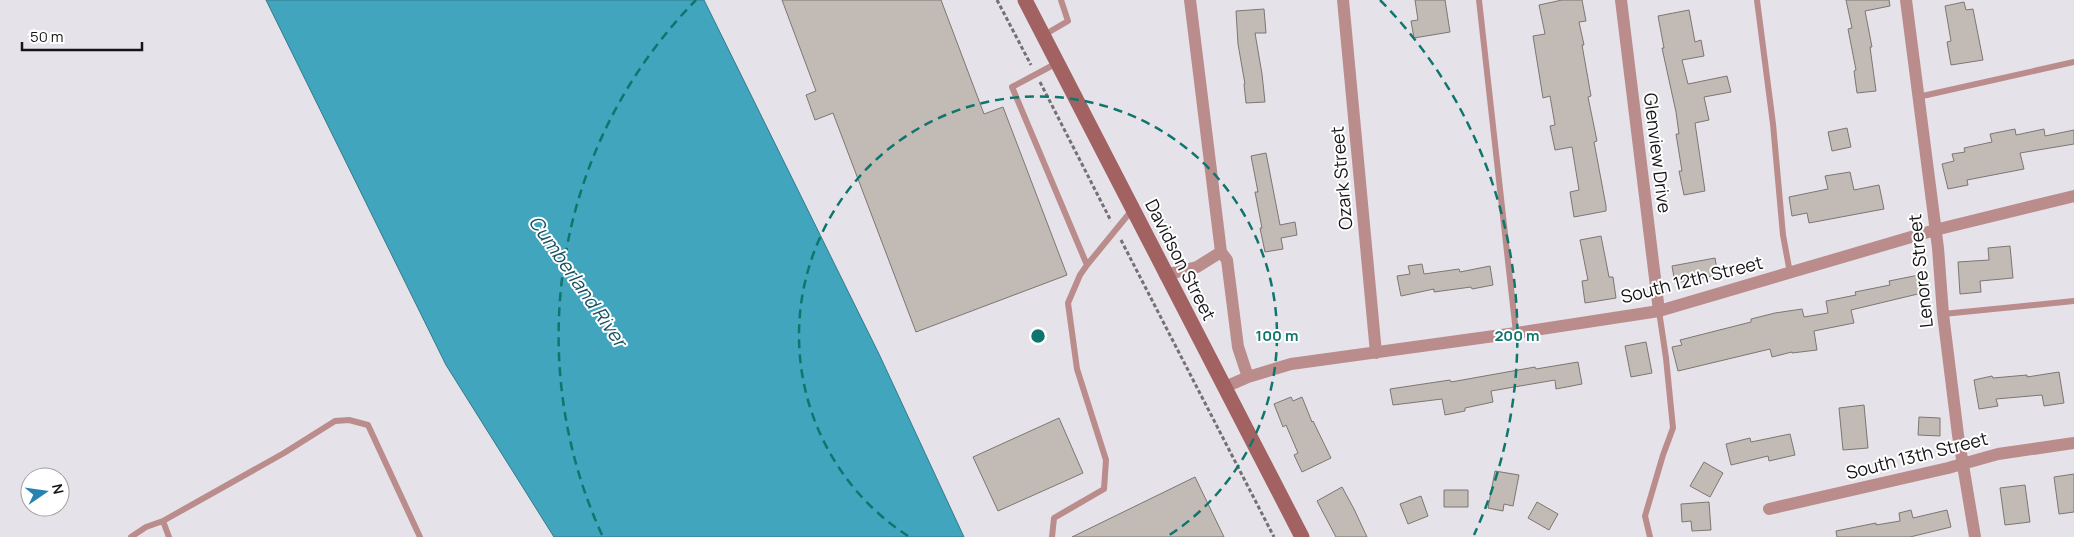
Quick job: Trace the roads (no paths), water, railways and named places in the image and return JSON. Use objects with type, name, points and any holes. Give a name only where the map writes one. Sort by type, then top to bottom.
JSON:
[{"type":"street","name":"Davidson Street","points":[[1025,0],[1302,537]]},
{"type":"street","name":"Davidson Street","points":[[1190,0],[1221,252],[1227,260],[1238,347],[1248,376]]},
{"type":"street","name":"Ozark Street","points":[[1343,0],[1376,353]]},
{"type":"street","name":"Glenview Drive","points":[[1621,0],[1659,311]]},
{"type":"street","name":"Lenore Street","points":[[1906,0],[1958,435],[1965,464],[1975,537]]},
{"type":"street","name":"South 12th Street","points":[[1225,387],[1248,376],[1291,364],[1516,334],[1659,311],[1935,230],[2074,196]]},
{"type":"street","points":[[1166,275],[1197,267],[1221,252]]},
{"type":"street","name":"South 13th Street","points":[[1769,509],[1965,464],[1998,454],[2074,443]]},
{"type":"lane","points":[[1043,36],[1068,21],[1061,0]]},
{"type":"lane","points":[[1479,0],[1516,334]]},
{"type":"lane","points":[[1757,0],[1773,124],[1783,235],[1790,273]]},
{"type":"lane","points":[[1057,62],[1012,87],[1088,266]]},
{"type":"lane","points":[[1918,97],[2074,62]]},
{"type":"lane","points":[[1052,537],[1054,518],[1104,489],[1106,460],[1077,369],[1068,304],[1080,274],[1132,210]]},
{"type":"lane","points":[[1943,314],[2074,301]]},
{"type":"lane","points":[[1650,537],[1645,516],[1672,428],[1666,358],[1659,311]]},
{"type":"lane","points":[[130,537],[146,527],[163,522],[335,421],[349,420],[368,425],[420,537]]},
{"type":"lane","points":[[163,522],[169,537]]},
{"type":"water","name":"Cumberland River","points":[[266,0],[704,0],[879,354],[964,537],[554,537],[446,365]]}]
